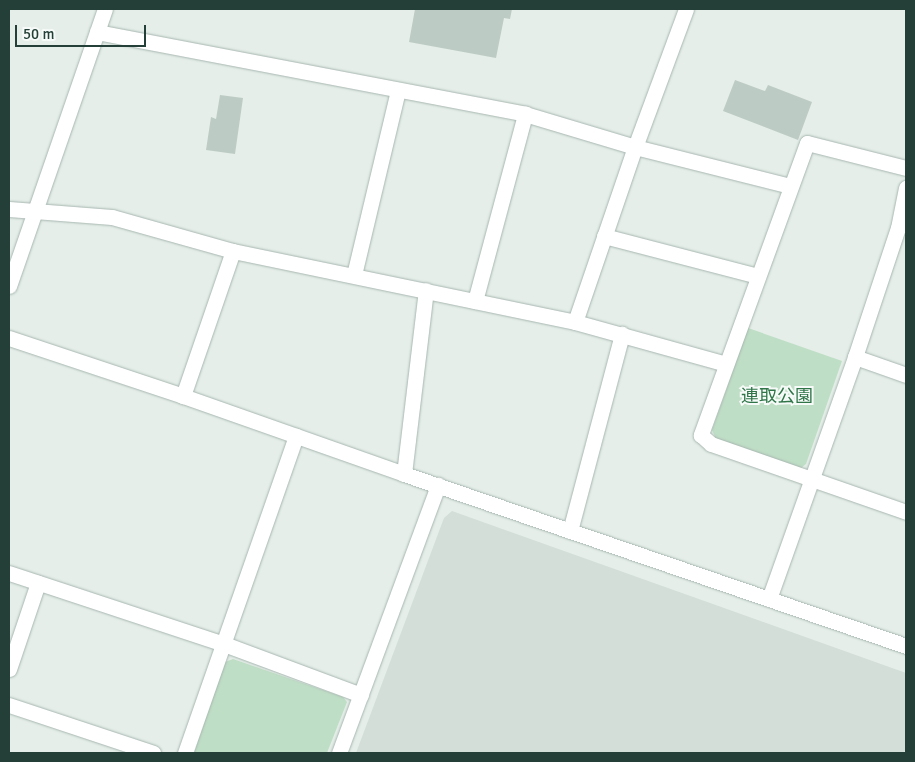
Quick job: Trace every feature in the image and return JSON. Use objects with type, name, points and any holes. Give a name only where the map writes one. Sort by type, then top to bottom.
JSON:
[{"type":"street","points":[[9,286],[105,9]]},
{"type":"street","points":[[575,322],[634,147],[686,9]]},
{"type":"street","points":[[97,32],[525,114],[634,147],[790,186]]},
{"type":"street","points":[[354,275],[398,90]]},
{"type":"street","points":[[475,301],[525,114]]},
{"type":"street","points":[[906,168],[807,143],[701,434],[711,444],[906,512]]},
{"type":"street","points":[[769,599],[902,228],[906,188]]},
{"type":"street","points":[[9,210],[36,210],[112,217],[233,251],[575,322],[726,364]]},
{"type":"street","points":[[604,236],[758,276]]},
{"type":"street","points":[[184,396],[233,251]]},
{"type":"street","points":[[404,474],[426,290]]},
{"type":"street","points":[[570,531],[622,334]]},
{"type":"street","points":[[9,338],[184,396],[404,474],[906,646]]},
{"type":"street","points":[[855,357],[906,375]]},
{"type":"street","points":[[185,753],[296,436]]},
{"type":"street","points":[[339,753],[438,485]]},
{"type":"street","points":[[9,573],[224,644],[361,695]]},
{"type":"street","points":[[9,669],[38,582]]},
{"type":"street","points":[[9,705],[153,753]]},
{"type":"shaded area","points":[[452,511],[906,673],[906,750],[903,753],[356,753],[444,518]]},
{"type":"green space","name":"連取公園","points":[[748,328],[842,361],[806,464],[801,468],[716,439],[712,430]]},
{"type":"green space","points":[[233,659],[343,697],[347,702],[327,753],[194,753],[225,662]]},
{"type":"building","points":[[415,9],[512,9],[510,19],[504,18],[496,58],[409,42]]},
{"type":"building","points":[[735,80],[765,91],[768,85],[812,102],[798,140],[723,111]]},
{"type":"building","points":[[220,95],[243,98],[235,154],[206,150],[211,117],[216,119]]}]
